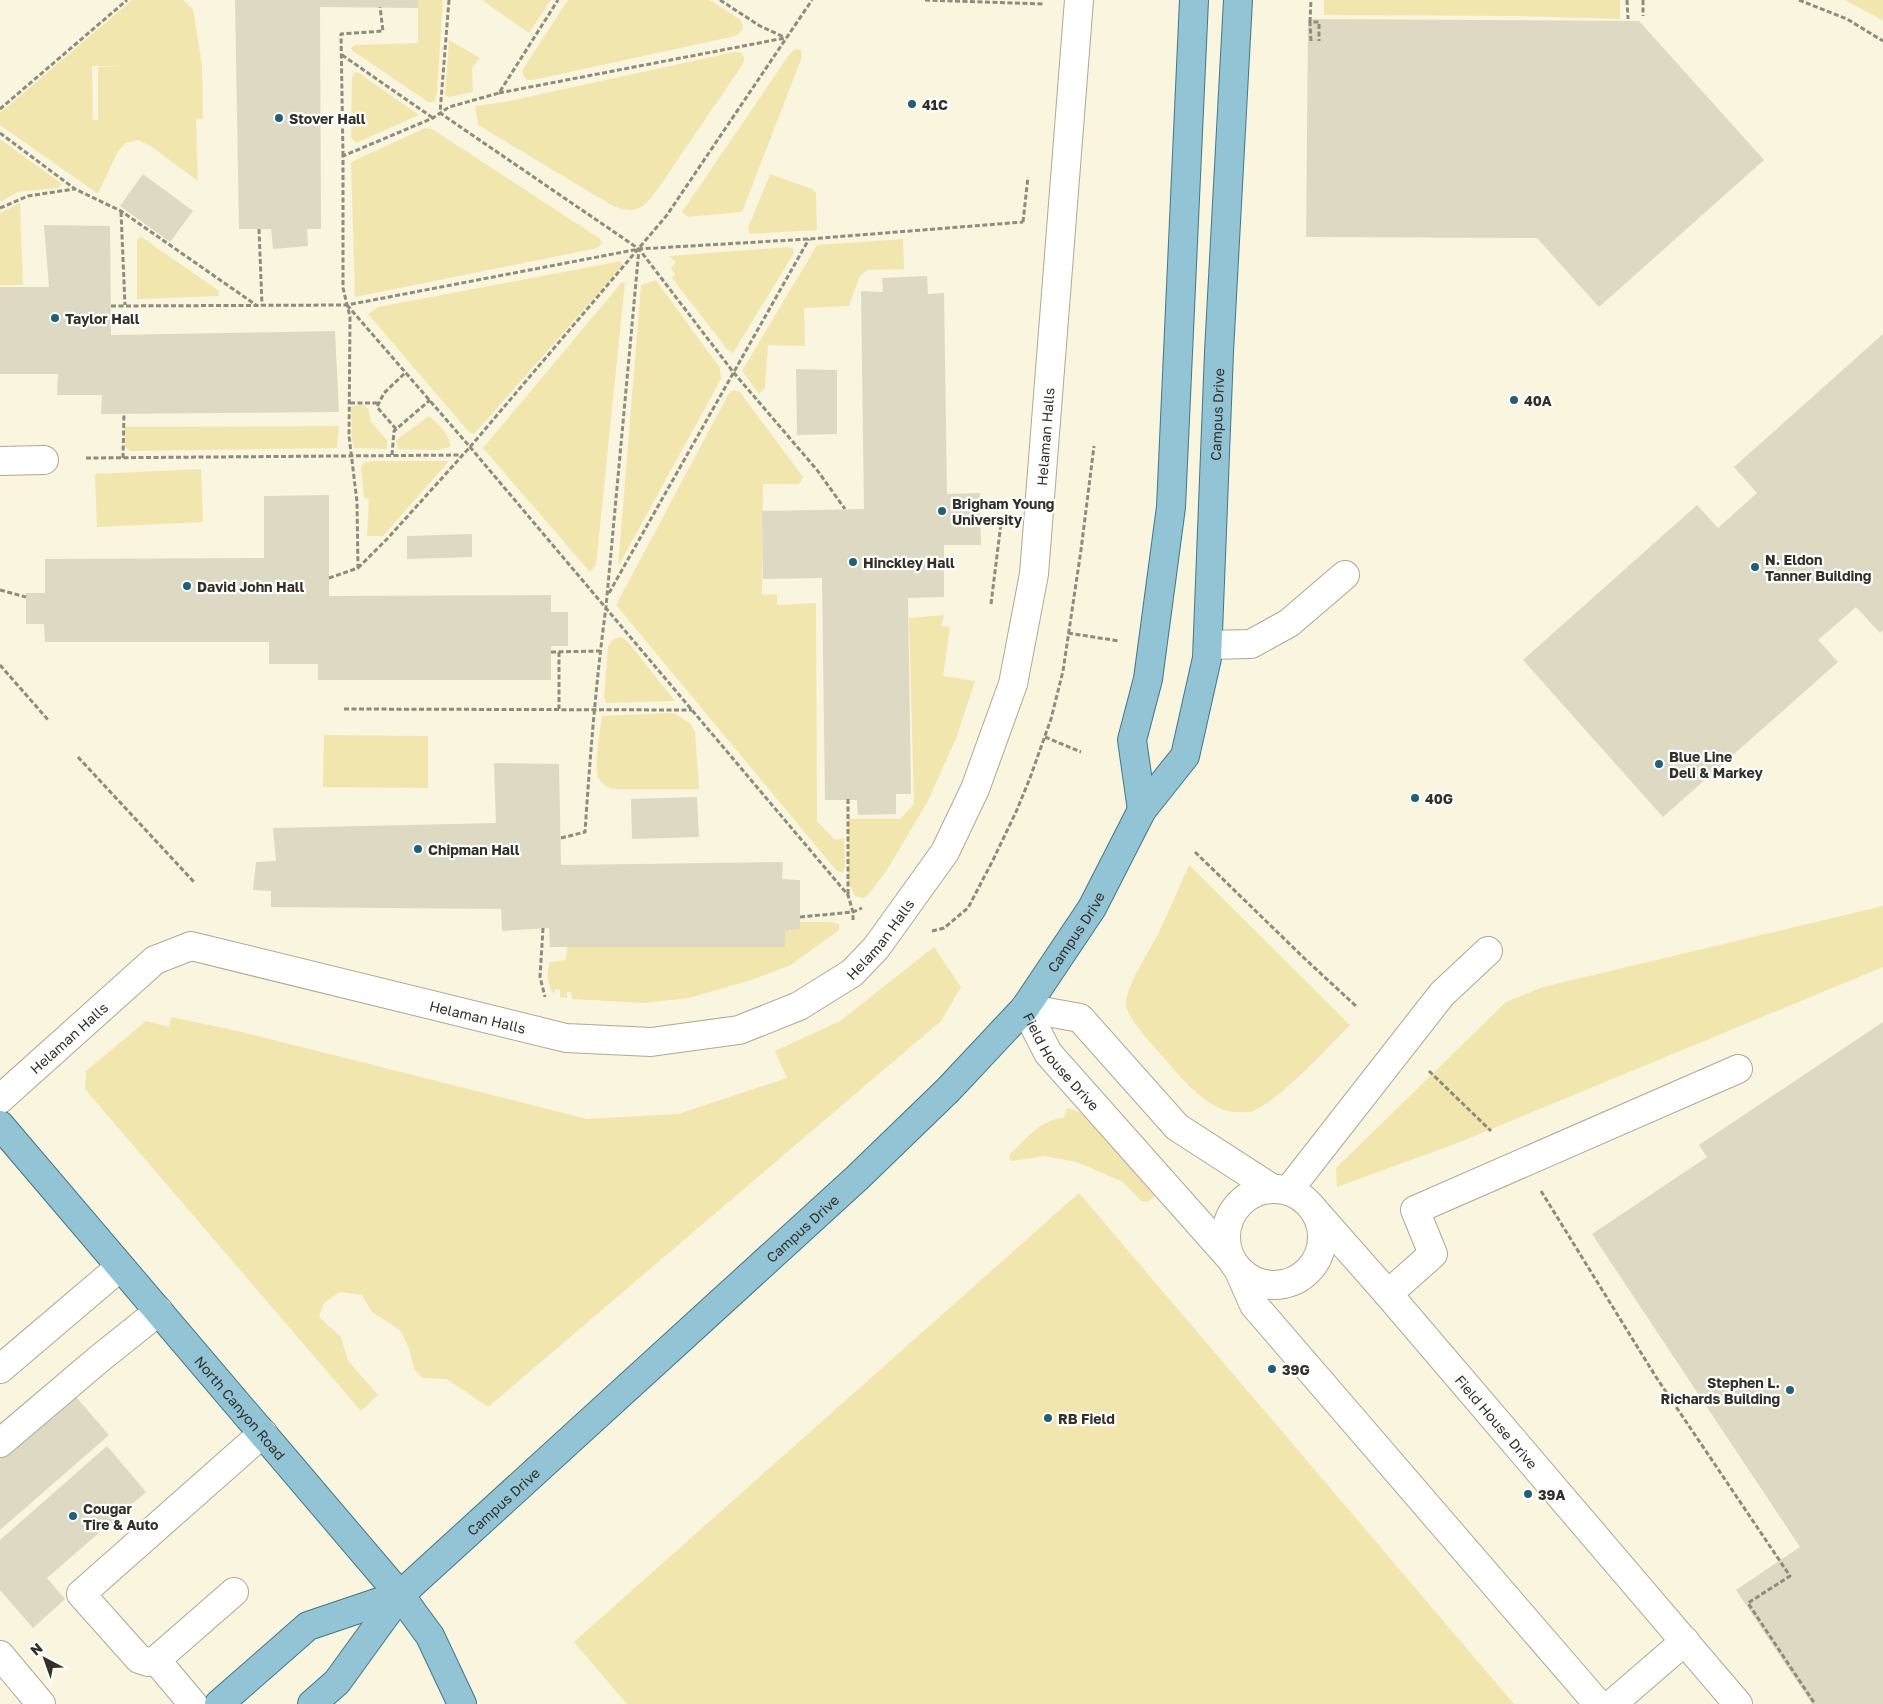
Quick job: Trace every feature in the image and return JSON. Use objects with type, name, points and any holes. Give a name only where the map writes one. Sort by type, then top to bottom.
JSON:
[{"type":"main road","points":[[1142,810],[1132,740],[1148,679],[1171,507],[1194,0]]},
{"type":"main road","name":"Campus Drive","points":[[400,1594],[857,1178],[948,1090],[1025,1008],[1092,908],[1142,810],[1185,756],[1207,658],[1208,645],[1219,352],[1238,0]]},
{"type":"main road","name":"North Canyon Road","points":[[0,1126],[400,1594],[430,1636],[462,1704]]},
{"type":"main road","points":[[219,1704],[308,1626],[400,1594]]},
{"type":"main road","points":[[312,1704],[337,1682],[400,1594]]},
{"type":"lane","name":"Helaman Halls","points":[[0,1100],[155,960],[190,946],[566,1038],[652,1042],[739,1030],[799,1006],[852,973],[876,948],[945,852],[975,789],[1013,684],[1034,574],[1079,0]]},
{"type":"lane","points":[[0,461],[44,460]]},
{"type":"lane","points":[[1208,645],[1250,644],[1289,623],[1345,575]]},
{"type":"lane","points":[[1280,1190],[1442,994],[1488,951]]},
{"type":"lane","name":"Field House Drive","points":[[1025,1008],[1080,1018],[1177,1127],[1280,1190]]},
{"type":"lane","name":"Field House Drive","points":[[1025,1008],[1048,1053],[1235,1265],[1254,1305],[1598,1704]]},
{"type":"lane","points":[[1388,1294],[1433,1254],[1415,1210],[1738,1069]]},
{"type":"lane","points":[[1280,1190],[1302,1198],[1313,1209],[1321,1226],[1322,1239],[1318,1254],[1311,1268],[1299,1278],[1284,1284],[1268,1285],[1253,1281],[1235,1265],[1226,1243],[1227,1227],[1232,1212],[1243,1200],[1257,1192],[1280,1190]]},
{"type":"lane","name":"Field House Drive","points":[[1313,1209],[1388,1294],[1738,1704]]},
{"type":"lane","points":[[0,1369],[120,1267]]},
{"type":"lane","points":[[0,1443],[159,1311]]},
{"type":"lane","points":[[234,1592],[156,1660],[148,1662],[138,1659],[81,1594],[262,1433]]},
{"type":"lane","points":[[1612,1704],[1685,1641]]},
{"type":"lane","points":[[0,1655],[42,1704]]},
{"type":"lane","points":[[156,1660],[193,1704]]},
{"type":"path","points":[[0,109],[127,0]]},
{"type":"path","points":[[440,113],[449,0]]},
{"type":"path","points":[[499,94],[558,0]]},
{"type":"path","points":[[720,0],[760,26],[786,38]]},
{"type":"path","points":[[329,578],[358,568],[388,538],[470,447],[667,215],[812,0]]},
{"type":"path","points":[[925,0],[1046,4]]},
{"type":"path","points":[[1311,0],[1311,41]]},
{"type":"path","points":[[1627,0],[1628,19]]},
{"type":"path","points":[[1643,0],[1643,16]]},
{"type":"path","points":[[1799,0],[1847,19],[1883,41]]},
{"type":"path","points":[[358,568],[357,502],[349,436],[350,317],[343,288],[341,34],[383,31],[380,7]]},
{"type":"path","points":[[1310,22],[1319,22],[1319,41]]},
{"type":"path","points":[[343,156],[433,118],[450,107],[499,94],[786,38]]},
{"type":"path","points":[[342,55],[433,118]]},
{"type":"path","points":[[440,113],[639,248],[734,373],[817,470],[844,509]]},
{"type":"path","points":[[0,133],[75,189],[121,211],[257,306]]},
{"type":"path","points":[[0,208],[28,196],[75,189]]},
{"type":"path","points":[[121,211],[125,305]]},
{"type":"path","points":[[111,306],[347,305],[639,248],[809,238],[1023,222]]},
{"type":"path","points":[[259,229],[262,305]]},
{"type":"path","points":[[607,596],[809,238]]},
{"type":"path","points":[[561,838],[585,832],[589,769],[639,248]]},
{"type":"path","points":[[347,305],[606,607],[848,895]]},
{"type":"path","points":[[396,430],[377,407],[384,393],[406,372]]},
{"type":"path","points":[[392,455],[394,431],[430,400]]},
{"type":"path","points":[[350,403],[379,403]]},
{"type":"path","points":[[123,458],[124,413]]},
{"type":"path","points":[[86,458],[463,455]]},
{"type":"path","points":[[991,608],[1003,511]]},
{"type":"path","points":[[981,522],[1002,520]]},
{"type":"path","points":[[0,590],[26,597]]},
{"type":"path","points":[[1068,633],[1128,642]]},
{"type":"path","points":[[551,652],[600,651]]},
{"type":"path","points":[[559,652],[559,709]]},
{"type":"path","points":[[0,665],[49,721]]},
{"type":"path","points":[[344,708],[693,710]]},
{"type":"path","points":[[1045,737],[1081,752]]},
{"type":"path","points":[[78,757],[194,882]]},
{"type":"path","points":[[848,799],[848,895],[853,912],[852,923]]},
{"type":"path","points":[[1195,852],[1304,958],[1358,1007]]},
{"type":"path","points":[[800,916],[853,912],[865,906]]},
{"type":"path","points":[[543,928],[540,977],[544,997],[554,1000]]},
{"type":"path","points":[[1429,1072],[1491,1131]]},
{"type":"path","points":[[1540,1190],[1656,1377],[1790,1576],[1748,1603],[1815,1704]]},
{"type":"shaded area","points":[[132,0],[183,0],[193,9],[202,65],[203,119],[196,119],[198,181],[152,147],[138,140],[126,143],[118,151],[98,194],[0,125],[0,113]],"holes":[[[92,66],[123,66],[98,67],[98,120],[93,120]]]},
{"type":"shaded area","points":[[418,0],[443,0],[437,93],[434,102],[428,102],[351,48],[355,45],[418,43]]},
{"type":"shaded area","points":[[482,0],[551,0],[529,33]]},
{"type":"shaded area","points":[[568,0],[710,0],[739,19],[742,22],[743,29],[739,34],[731,37],[527,80],[523,75],[523,69]]},
{"type":"shaded area","points":[[1324,0],[1620,0],[1620,19],[1518,16],[1324,15]]},
{"type":"shaded area","points":[[1845,0],[1883,0],[1883,21],[1882,20]]},
{"type":"shaded area","points":[[449,40],[480,58],[472,68],[473,92],[449,97],[445,95]]},
{"type":"shaded area","points":[[796,49],[801,50],[802,57],[742,212],[688,217],[682,212],[791,52]]},
{"type":"shaded area","points":[[741,52],[744,58],[743,64],[657,190],[643,206],[633,210],[613,206],[478,125],[475,106],[504,102]]},
{"type":"shaded area","points":[[354,72],[359,73],[419,115],[356,143],[351,137],[352,78]]},
{"type":"shaded area","points":[[425,128],[432,129],[599,238],[602,243],[598,248],[355,297],[351,162]]},
{"type":"shaded area","points":[[0,139],[62,184],[58,188],[18,192],[0,202]]},
{"type":"shaded area","points":[[770,174],[812,189],[816,193],[817,230],[750,234],[748,228]]},
{"type":"shaded area","points":[[20,203],[23,285],[0,285],[0,213]]},
{"type":"shaded area","points":[[139,237],[219,291],[218,296],[137,299],[137,241]]},
{"type":"shaded area","points":[[903,239],[904,269],[867,270],[860,276],[849,306],[804,308],[805,346],[768,345],[765,388],[759,394],[742,371],[817,245]]},
{"type":"shaded area","points":[[788,247],[793,249],[794,253],[733,353],[727,349],[672,278],[675,274],[671,268],[676,262],[669,256]]},
{"type":"shaded area","points":[[621,261],[623,265],[474,434],[469,432],[368,314],[378,307]]},
{"type":"shaded area","points":[[656,280],[720,368],[721,379],[618,567],[641,285]]},
{"type":"shaded area","points":[[622,282],[625,283],[596,565],[590,572],[483,448]]},
{"type":"shaded area","points":[[733,390],[740,392],[803,477],[799,484],[763,484],[762,595],[777,594],[777,605],[816,603],[817,821],[835,840],[844,838],[845,867],[843,873],[836,870],[616,605],[729,393]]},
{"type":"shaded area","points":[[364,405],[369,410],[371,422],[387,440],[387,449],[354,448],[351,406]]},
{"type":"shaded area","points":[[429,416],[446,434],[450,447],[439,450],[398,449],[396,440]]},
{"type":"shaded area","points":[[339,426],[337,448],[130,451],[125,446],[124,427]]},
{"type":"shaded area","points":[[371,461],[449,461],[383,536],[367,536],[369,499],[364,498],[361,468],[363,463]]},
{"type":"shaded area","points":[[201,469],[203,522],[97,527],[95,474]]},
{"type":"shaded area","points":[[944,615],[941,626],[950,627],[943,676],[975,681],[957,736],[928,801],[887,870],[868,895],[863,898],[855,896],[848,881],[848,819],[900,819],[914,804],[909,618]]},
{"type":"shaded area","points":[[621,637],[627,641],[675,701],[606,703],[604,697],[608,647],[613,639]]},
{"type":"shaded area","points":[[674,713],[690,723],[695,732],[699,789],[613,789],[602,783],[598,777],[597,764],[602,716]]},
{"type":"shaded area","points":[[324,735],[428,736],[428,788],[323,787]]},
{"type":"shaded area","points":[[1189,865],[1350,1025],[1288,1086],[1261,1107],[1250,1112],[1224,1110],[1199,1095],[1148,1040],[1127,1009],[1127,995],[1130,987],[1158,934]]},
{"type":"shaded area","points":[[1883,906],[1883,967],[1460,1142],[1337,1187],[1336,1168],[1506,1002],[1543,987]]},
{"type":"shaded area","points":[[800,922],[830,922],[839,924],[839,930],[791,965],[751,980],[689,998],[643,1003],[572,999],[571,992],[567,992],[567,998],[560,997],[560,990],[555,989],[554,994],[549,983],[548,971],[550,962],[566,960],[567,947],[785,947],[785,931],[799,929]]},
{"type":"shaded area","points":[[934,947],[961,987],[941,1021],[488,1407],[447,1379],[423,1378],[414,1369],[409,1348],[400,1330],[372,1312],[362,1295],[340,1292],[324,1303],[319,1317],[341,1337],[348,1361],[378,1395],[361,1411],[85,1089],[86,1071],[146,1021],[169,1027],[171,1017],[242,1032],[587,1119],[678,1114],[787,1078],[775,1051],[840,1021]]},
{"type":"shaded area","points":[[1067,1108],[1081,1113],[1095,1126],[1155,1196],[1148,1202],[1141,1201],[1123,1182],[1077,1162],[1044,1156],[1012,1161],[1009,1159],[1010,1154],[1034,1131],[1048,1122],[1064,1118]]},
{"type":"shaded area","name":"RB Field","points":[[1079,1193],[1514,1704],[627,1704],[574,1642]]},
{"type":"building","name":"Stover Hall","points":[[235,0],[418,0],[418,8],[320,7],[321,229],[307,229],[308,246],[273,249],[271,229],[239,229]]},
{"type":"building","points":[[1308,19],[1639,21],[1764,160],[1599,307],[1537,238],[1306,237]]},
{"type":"building","points":[[143,174],[193,211],[170,242],[120,206]]},
{"type":"building","name":"Taylor Hall","points":[[44,225],[110,226],[111,335],[335,331],[339,412],[101,414],[102,395],[57,395],[58,374],[0,374],[0,287],[49,287]]},
{"type":"building","name":"Hinckley Hall","points":[[927,276],[928,294],[944,293],[947,494],[980,493],[981,545],[944,545],[944,597],[908,598],[911,794],[896,794],[896,814],[858,815],[857,800],[825,800],[822,578],[763,579],[762,511],[864,509],[861,291],[883,292],[882,278]]},
{"type":"building","name":"N. Eldon Tanner Building","points":[[1883,334],[1883,630],[1880,633],[1856,607],[1818,640],[1838,662],[1663,817],[1523,660],[1697,505],[1718,528],[1757,493],[1734,467]]},
{"type":"building","points":[[796,369],[837,370],[837,434],[797,435]]},
{"type":"building","name":"David John Hall","points":[[329,495],[329,596],[551,595],[551,612],[568,612],[568,646],[551,646],[551,680],[318,680],[318,664],[269,664],[269,642],[45,642],[44,624],[26,624],[26,593],[45,593],[45,559],[264,558],[264,496]]},
{"type":"building","points":[[472,534],[472,557],[407,559],[407,536]]},
{"type":"building","name":"Chipman Hall","points":[[494,763],[559,764],[561,865],[783,862],[782,879],[800,880],[800,929],[785,931],[785,947],[550,947],[549,928],[502,931],[501,909],[271,907],[271,891],[253,890],[256,862],[276,861],[273,828],[496,823]]},
{"type":"building","points":[[697,797],[699,837],[632,839],[631,799]]},
{"type":"building","name":"Stephen L. Richards Building","points":[[1883,1022],[1883,1704],[1812,1704],[1736,1590],[1800,1547],[1592,1234],[1707,1157],[1699,1145]]},
{"type":"building","points":[[69,1389],[109,1435],[0,1530],[0,1449]]},
{"type":"building","name":"Cougar Tire & Auto","points":[[107,1446],[146,1492],[47,1578],[65,1599],[33,1628],[0,1590],[0,1540]]},
{"type":"place","name":"41C","points":[[912,104]]},
{"type":"place","name":"Stover Hall","points":[[279,118]]},
{"type":"place","name":"Taylor Hall","points":[[55,318]]},
{"type":"place","name":"40A","points":[[1514,400]]},
{"type":"place","name":"Brigham Young University","points":[[942,511]]},
{"type":"place","name":"Hinckley Hall","points":[[853,562]]},
{"type":"place","name":"N. Eldon Tanner Building","points":[[1755,567]]},
{"type":"place","name":"David John Hall","points":[[187,586]]},
{"type":"place","name":"Blue Line Deli & Markey","points":[[1659,764]]},
{"type":"place","name":"40G","points":[[1415,798]]},
{"type":"place","name":"Chipman Hall","points":[[418,849]]},
{"type":"place","name":"39G","points":[[1272,1369]]},
{"type":"place","name":"Stephen L. Richards Building","points":[[1790,1390]]},
{"type":"place","name":"RB Field","points":[[1048,1418]]},
{"type":"place","name":"39A","points":[[1528,1494]]},
{"type":"place","name":"Cougar Tire & Auto","points":[[73,1516]]}]
